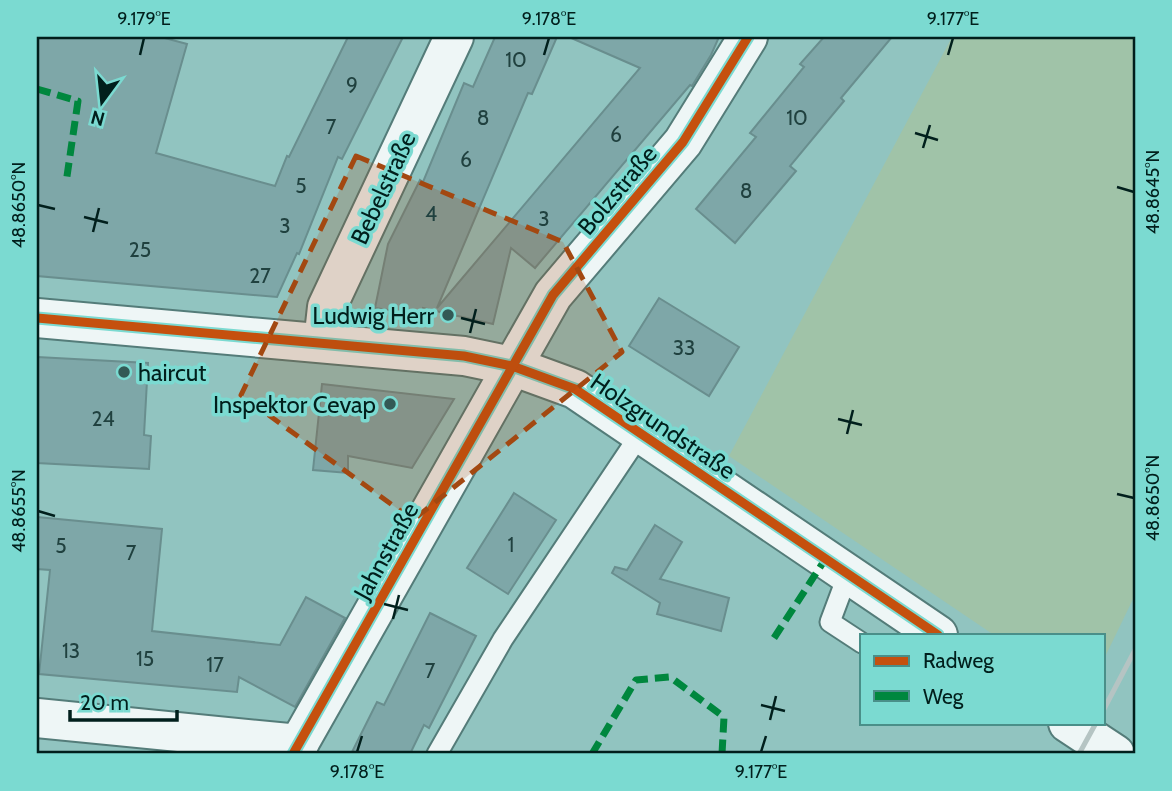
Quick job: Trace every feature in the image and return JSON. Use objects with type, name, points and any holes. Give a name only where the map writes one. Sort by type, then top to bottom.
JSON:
[{"type":"street","name":"Bebelstraße","points":[[323,344],[327,307],[454,37]]},
{"type":"street","name":"Bolzstraße","points":[[512,366],[553,295],[683,142],[748,37]]},
{"type":"street","name":"Holzgrundstraße","points":[[37,318],[464,356],[512,366],[575,389],[938,634]]},
{"type":"street","name":"Jahnstraße","points":[[296,749],[512,366]]},
{"type":"street","points":[[37,718],[296,749]]},
{"type":"street","points":[[1070,724],[1115,754]]},
{"type":"lane","points":[[437,754],[503,639],[641,433]]},
{"type":"lane","points":[[848,574],[830,622],[860,642]]},
{"type":"highlighted area","points":[[356,156],[563,242],[622,352],[413,520],[241,395]]},
{"type":"green space","points":[[952,37],[1135,37],[1135,595],[1106,655],[1106,634],[993,634],[729,456]]},
{"type":"building","points":[[37,37],[161,37],[187,44],[156,153],[275,186],[287,156],[289,157],[348,37],[403,37],[342,159],[338,157],[299,254],[297,253],[277,297],[37,276]]},
{"type":"building","points":[[495,37],[557,37],[532,94],[528,93],[437,308],[640,68],[569,37],[719,37],[692,86],[690,85],[535,268],[511,248],[493,324],[423,308],[422,315],[375,308],[388,244],[420,180],[423,182],[464,83],[473,87]]},
{"type":"building","points":[[824,37],[892,37],[841,98],[844,101],[790,166],[796,171],[735,243],[696,209],[756,137],[750,133],[804,67],[800,64]]},
{"type":"building","points":[[659,298],[739,347],[709,396],[629,346]]},
{"type":"building","points":[[37,357],[148,363],[144,435],[151,436],[149,469],[37,463]]},
{"type":"building","points":[[322,384],[454,399],[412,468],[348,456],[348,473],[313,470]]},
{"type":"building","points":[[514,493],[556,520],[508,594],[467,568]]},
{"type":"building","points":[[37,517],[162,529],[152,631],[280,645],[306,597],[345,618],[295,707],[239,677],[237,692],[39,674],[50,570],[37,569]]},
{"type":"building","points":[[655,525],[682,542],[660,579],[729,598],[721,631],[657,614],[660,603],[612,573],[615,567],[627,570]]},
{"type":"building","points":[[430,613],[476,636],[429,728],[424,725],[410,754],[351,754],[377,702],[384,705]]},
{"type":"railway","points":[[1106,705],[1135,650]]},
{"type":"railway","points":[[1079,754],[1095,724]]},
{"type":"marked path","points":[[37,89],[78,101],[66,183]]},
{"type":"marked path","points":[[774,638],[826,558]]},
{"type":"marked path","points":[[592,754],[636,680],[670,677],[724,717],[722,754]]},
{"type":"cycle path","points":[[293,754],[553,295],[683,142],[748,37]]},
{"type":"cycle path","points":[[37,318],[464,356],[512,366],[575,389],[937,634]]},
{"type":"place","name":"Ludwig Herr","points":[[448,315]]},
{"type":"place","name":"haircut","points":[[124,372]]},
{"type":"place","name":"Inspektor Cevap","points":[[390,404]]}]
